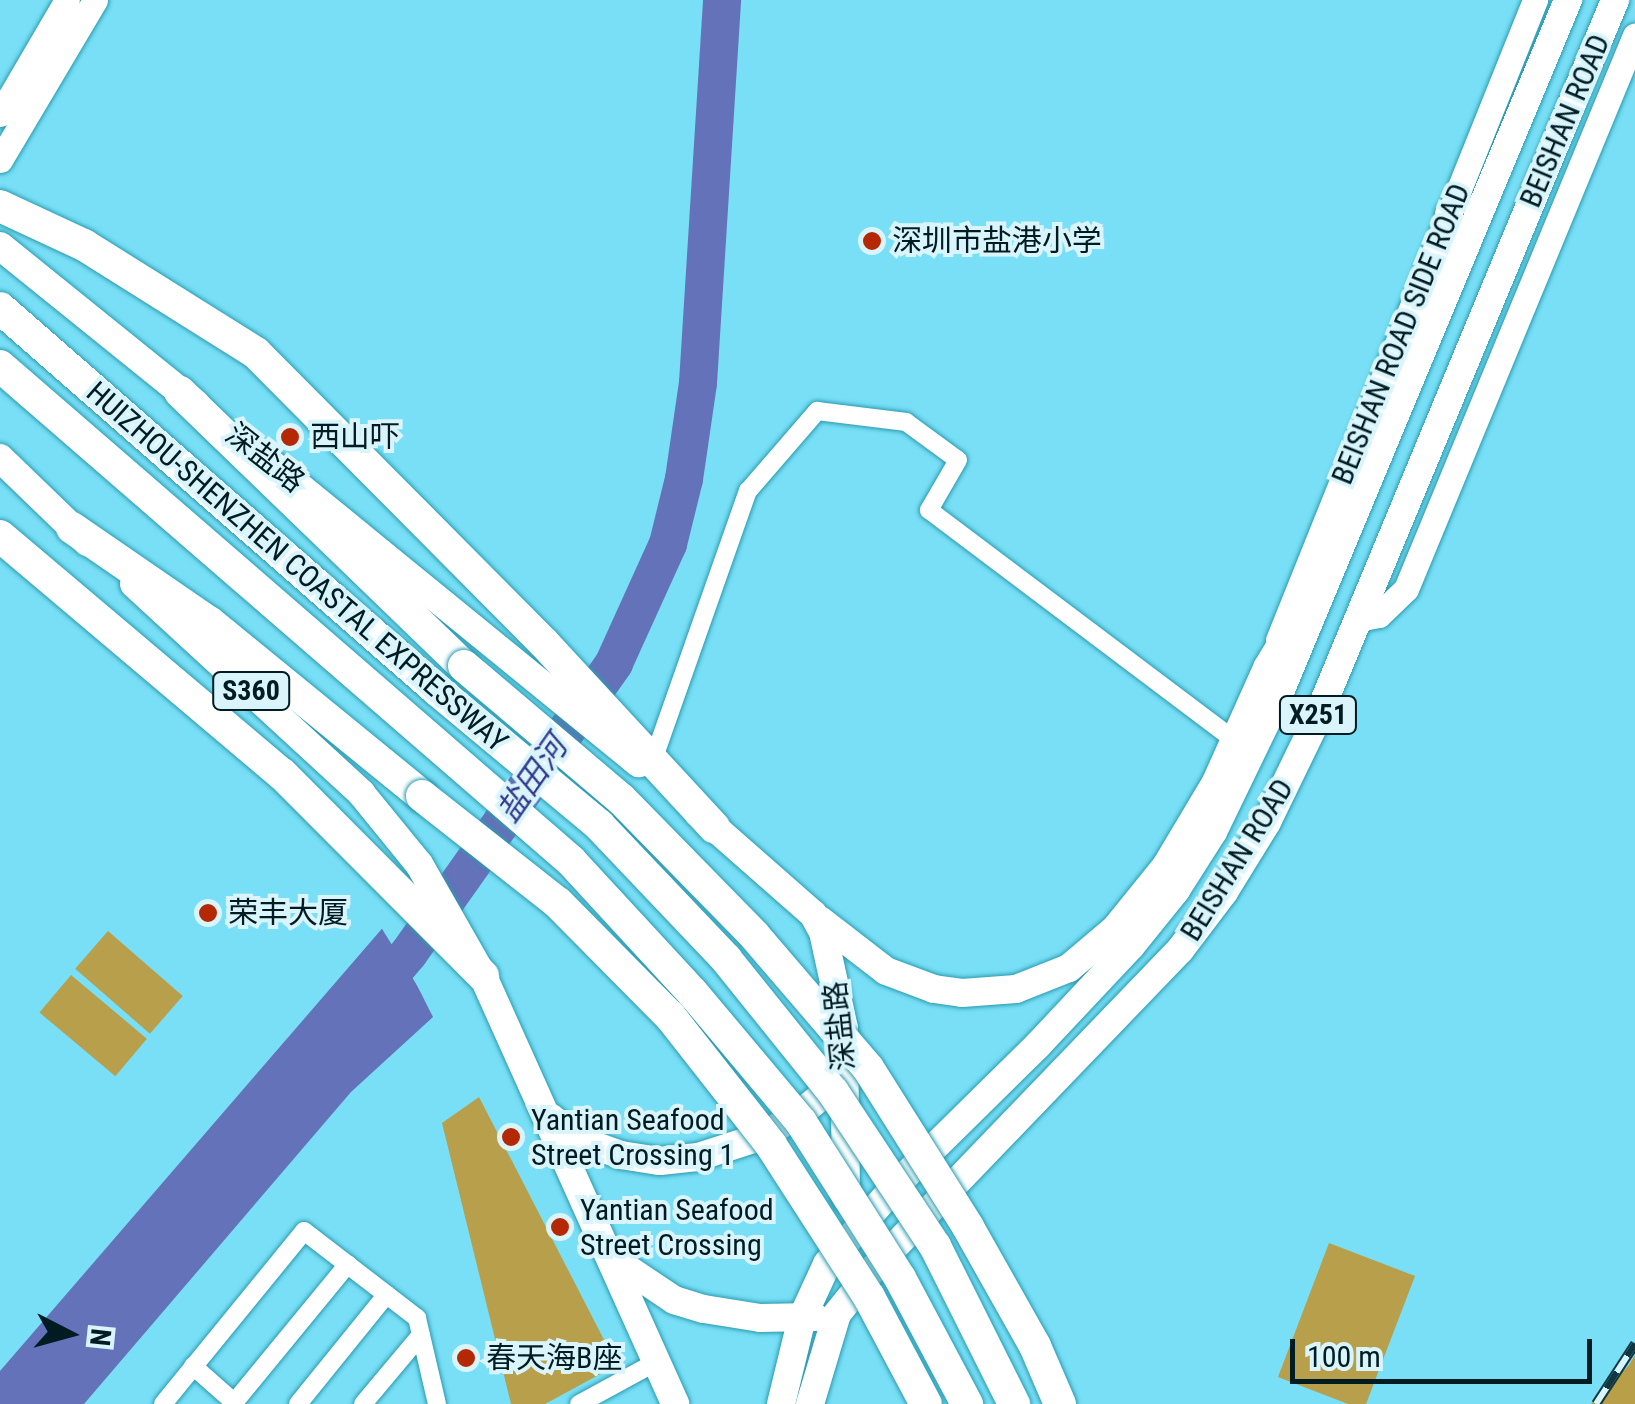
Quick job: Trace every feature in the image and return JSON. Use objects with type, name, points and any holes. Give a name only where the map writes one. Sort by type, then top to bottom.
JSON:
[{"type":"highway","points":[[0,206],[84,245],[256,353],[547,660],[617,722],[646,764],[714,827]]},
{"type":"highway","name":"HUIZHOU-SHENZHEN COASTAL EXPRESSWAY","points":[[0,308],[437,690],[600,826],[726,959],[833,1092],[935,1246],[1014,1404]]},
{"type":"highway","name":"HUIZHOU-SHENZHEN COASTAL EXPRESSWAY","points":[[0,366],[571,861],[692,992],[801,1122],[900,1278],[968,1404]]},
{"type":"highway","points":[[180,392],[464,666],[621,800],[754,936],[868,1068],[968,1226],[1035,1346],[1060,1404]]},
{"type":"highway","points":[[72,528],[209,622],[558,902],[670,1016],[771,1145],[869,1297],[926,1404]]},
{"type":"highway","points":[[0,536],[282,774],[409,875],[484,976]]},
{"type":"main road","name":"BEISHAN ROAD","points":[[782,1404],[813,1288],[846,1240],[911,1169],[1038,1046],[1176,890],[1249,762],[1568,0]]},
{"type":"main road","name":"BEISHAN ROAD","points":[[810,1404],[837,1314],[873,1269],[1154,980],[1202,922],[1267,822],[1358,619],[1615,0]]},
{"type":"main road","points":[[1440,307],[1450,214]]},
{"type":"main road","name":"深盐路","points":[[0,246],[180,392],[547,660],[646,764]]},
{"type":"main road","name":"S360","points":[[0,458],[362,793],[409,875]]},
{"type":"main road","points":[[813,914],[863,956],[922,986],[988,993],[1043,981],[1092,951],[1142,898],[1194,822],[1267,668],[1342,545]]},
{"type":"main road","name":"深盐路","points":[[714,827],[813,914],[834,966],[846,1051],[846,1240],[837,1314]]},
{"type":"main road","points":[[484,976],[674,1404]]},
{"type":"main road","points":[[543,1109],[560,1128],[600,1149],[640,1159],[698,1158],[760,1137],[801,1113],[832,1083],[846,1051]]},
{"type":"main road","points":[[610,1257],[674,1300],[704,1309],[760,1318],[837,1314]]},
{"type":"street","points":[[0,114],[67,0]]},
{"type":"street","points":[[0,160],[95,0]]},
{"type":"street","name":"BEISHAN ROAD SIDE ROAD","points":[[1267,668],[1535,0]]},
{"type":"street","points":[[1358,619],[1379,614],[1406,589],[1635,35]]},
{"type":"street","points":[[646,764],[748,492],[817,411],[906,422],[958,460],[930,510],[1236,740]]},
{"type":"street","points":[[163,1404],[304,1231],[417,1318],[433,1401]]},
{"type":"street","points":[[194,1366],[234,1404],[348,1264]]},
{"type":"street","points":[[298,1404],[388,1294]]},
{"type":"street","points":[[363,1404],[421,1335]]},
{"type":"street","points":[[579,1404],[656,1362]]},
{"type":"shaded area","points":[[108,931],[183,996],[150,1034],[75,969]]},
{"type":"shaded area","points":[[71,975],[147,1039],[115,1076],[40,1013]]},
{"type":"shaded area","points":[[479,1097],[617,1365],[545,1404],[511,1404],[442,1123]]},
{"type":"shaded area","points":[[1329,1243],[1415,1276],[1366,1404],[1348,1404],[1278,1377]]},
{"type":"shaded area","points":[[1635,1355],[1635,1404],[1591,1404],[1629,1365]]},
{"type":"water","points":[[386,924],[433,1017],[351,1092],[84,1404],[0,1404],[0,1371]]},
{"type":"pier","points":[[384,920],[390,922],[438,1019],[379,924]]},
{"type":"waterway","name":"盐田河","points":[[371,998],[409,953],[614,663],[668,544],[684,479],[698,383],[722,0]]},
{"type":"railway","points":[[1596,1404],[1635,1344]]},
{"type":"place","name":"深圳市盐港小学","points":[[872,241]]},
{"type":"place","name":"西山吓","points":[[290,437]]},
{"type":"place","name":"荣丰大厦","points":[[208,913]]},
{"type":"place","name":"Yantian Seafood Street Crossing 1","points":[[511,1137]]},
{"type":"place","name":"Yantian Seafood Street Crossing","points":[[560,1227]]},
{"type":"place","name":"春天海B座","points":[[466,1358]]}]
